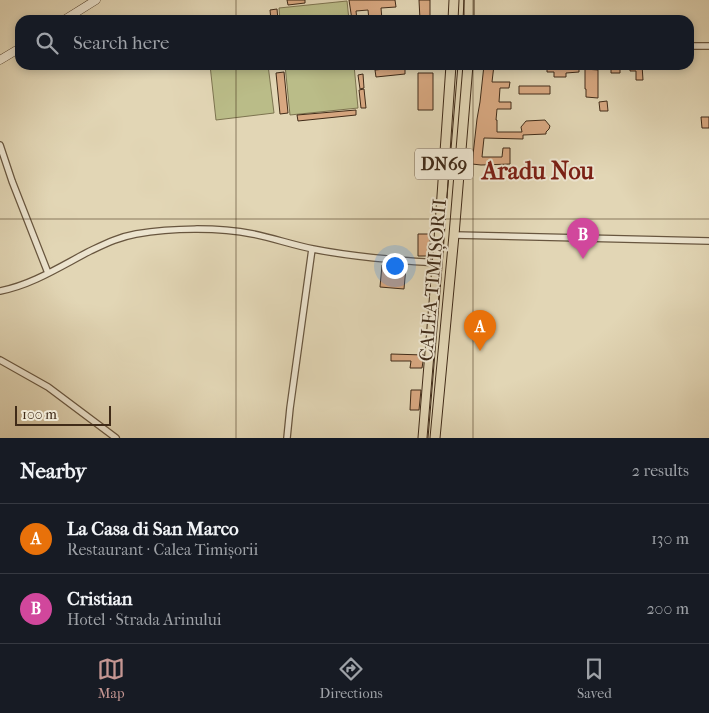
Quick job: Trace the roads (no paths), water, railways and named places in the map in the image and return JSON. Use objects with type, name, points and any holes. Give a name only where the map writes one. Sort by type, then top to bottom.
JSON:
[{"type":"main road","points":[[453,15],[454,0]]},
{"type":"main road","points":[[469,0],[469,15]]},
{"type":"main road","name":"CALEA TIMIȘORII","points":[[423,438],[451,70]]},
{"type":"main road","name":"CALEA TIMIȘORII","points":[[435,438],[468,70]]},
{"type":"street","points":[[72,15],[96,0]]},
{"type":"street","points":[[694,46],[709,46]]},
{"type":"street","points":[[0,60],[15,51]]},
{"type":"street","points":[[0,145],[12,181],[48,272]]},
{"type":"street","points":[[0,291],[21,286],[112,240],[137,234],[170,231],[210,229],[234,231],[254,234],[312,249],[437,263]]},
{"type":"street","points":[[454,235],[709,241]]},
{"type":"street","points":[[287,438],[312,249]]},
{"type":"street","points":[[0,360],[48,387],[116,438]]},
{"type":"tram line","points":[[463,15],[464,0]]},
{"type":"tram line","points":[[427,438],[458,70]]},
{"type":"place","name":"Cristian","points":[[583,259]]},
{"type":"place","name":"La Casa di San Marco","points":[[480,351]]},
{"type":"district","name":"Aradu Nou","points":[[538,171]]}]
